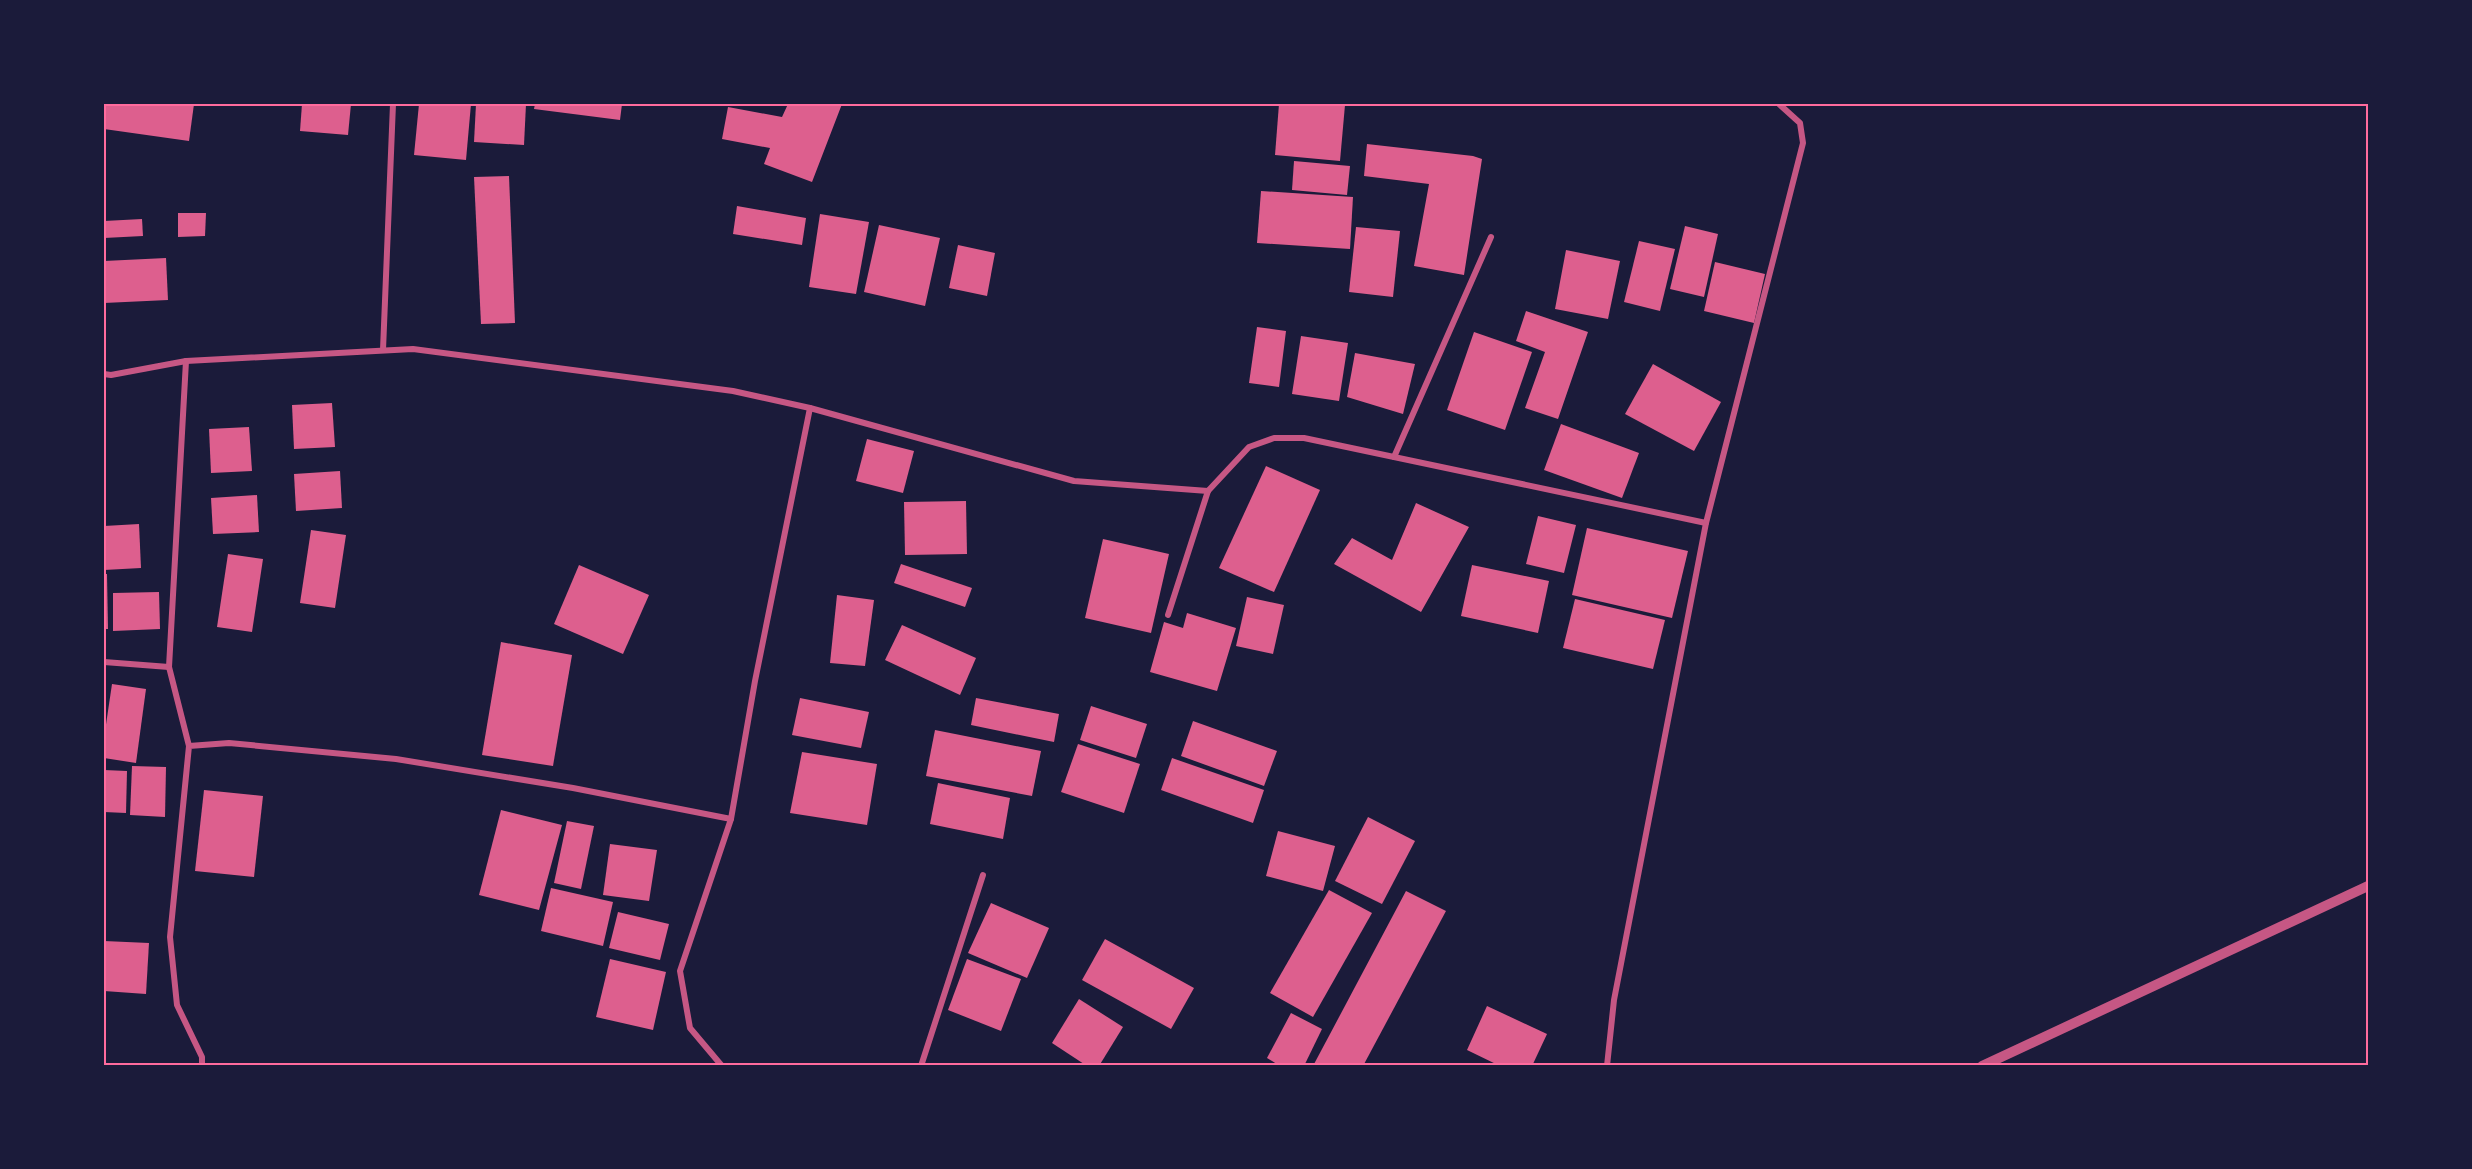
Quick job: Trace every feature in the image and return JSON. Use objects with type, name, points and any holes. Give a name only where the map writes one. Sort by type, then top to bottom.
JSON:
[{"type":"street","points":[[382,350],[393,104]]},
{"type":"street","points":[[1607,1065],[1614,1000],[1706,523],[1803,143],[1800,123],[1779,104]]},
{"type":"street","points":[[1394,457],[1491,237]]},
{"type":"street","points":[[104,374],[111,375],[186,361],[413,349],[722,390],[810,408],[1074,481],[1208,491]]},
{"type":"street","points":[[186,361],[170,667],[189,746],[170,937],[177,1005],[202,1057],[202,1065]]},
{"type":"street","points":[[722,1065],[690,1028],[680,971],[731,819],[755,681],[810,408]]},
{"type":"street","points":[[1168,615],[1208,491],[1249,447],[1274,438],[1305,438],[1706,523]]},
{"type":"street","points":[[104,662],[170,667]]},
{"type":"street","points":[[189,746],[229,743],[396,759],[573,788],[731,819]]},
{"type":"street","points":[[921,1065],[983,875]]},
{"type":"street","points":[[1982,1065],[2368,886]]},
{"type":"building","points":[[104,104],[194,104],[189,141],[104,129]]},
{"type":"building","points":[[302,104],[351,104],[348,135],[300,131]]},
{"type":"building","points":[[419,104],[471,104],[466,160],[414,155]]},
{"type":"building","points":[[476,104],[526,104],[524,145],[474,142]]},
{"type":"building","points":[[535,104],[622,104],[620,120],[534,109]]},
{"type":"building","points":[[788,104],[842,104],[812,182],[764,164],[770,148],[722,139],[728,107],[782,117]]},
{"type":"building","points":[[1279,104],[1345,105],[1340,161],[1275,155]]},
{"type":"building","points":[[1367,144],[1473,156],[1482,159],[1464,275],[1414,266],[1429,184],[1364,176]]},
{"type":"building","points":[[1294,161],[1350,166],[1347,195],[1292,190]]},
{"type":"building","points":[[509,176],[515,323],[481,324],[474,177]]},
{"type":"building","points":[[1261,191],[1353,197],[1350,249],[1257,243]]},
{"type":"building","points":[[737,206],[806,218],[802,245],[733,234]]},
{"type":"building","points":[[178,213],[206,213],[205,236],[178,237]]},
{"type":"building","points":[[820,214],[869,222],[856,294],[809,287]]},
{"type":"building","points":[[142,219],[143,236],[104,238],[104,221]]},
{"type":"building","points":[[879,225],[940,238],[925,306],[864,292]]},
{"type":"building","points":[[1685,226],[1718,234],[1704,297],[1670,289]]},
{"type":"building","points":[[1356,227],[1400,231],[1393,297],[1349,292]]},
{"type":"building","points":[[1639,241],[1675,249],[1660,311],[1624,302]]},
{"type":"building","points":[[958,245],[995,253],[987,296],[949,288]]},
{"type":"building","points":[[1566,250],[1620,261],[1608,319],[1555,309]]},
{"type":"building","points":[[166,258],[168,300],[104,303],[104,261]]},
{"type":"building","points":[[1715,262],[1765,274],[1754,323],[1704,311]]},
{"type":"building","points":[[1526,311],[1588,332],[1558,419],[1525,408],[1545,352],[1516,341]]},
{"type":"building","points":[[1257,327],[1286,331],[1279,387],[1249,383]]},
{"type":"building","points":[[1474,332],[1532,352],[1505,430],[1447,410]]},
{"type":"building","points":[[1301,336],[1348,343],[1339,401],[1292,394]]},
{"type":"building","points":[[1355,353],[1415,364],[1403,414],[1347,397]]},
{"type":"building","points":[[1653,364],[1721,402],[1694,451],[1625,414]]},
{"type":"building","points":[[332,403],[335,447],[294,449],[292,405]]},
{"type":"building","points":[[1561,424],[1639,453],[1622,498],[1544,470]]},
{"type":"building","points":[[249,427],[252,471],[211,473],[209,429]]},
{"type":"building","points":[[867,439],[914,451],[903,493],[856,481]]},
{"type":"building","points":[[1266,466],[1320,490],[1274,592],[1219,568]]},
{"type":"building","points":[[340,471],[342,508],[296,511],[294,474]]},
{"type":"building","points":[[257,495],[259,532],[213,534],[211,498]]},
{"type":"building","points":[[966,501],[967,554],[905,555],[904,502]]},
{"type":"building","points":[[1416,503],[1469,527],[1421,612],[1334,564],[1352,538],[1392,560]]},
{"type":"building","points":[[1538,516],[1576,525],[1564,573],[1526,564]]},
{"type":"building","points":[[139,524],[141,568],[104,570],[104,526]]},
{"type":"building","points":[[1587,528],[1688,551],[1672,618],[1572,595]]},
{"type":"building","points":[[311,530],[346,535],[335,608],[300,603]]},
{"type":"building","points":[[1103,539],[1169,554],[1151,633],[1085,618]]},
{"type":"building","points":[[228,554],[263,559],[252,632],[217,627]]},
{"type":"building","points":[[901,564],[972,588],[965,607],[894,583]]},
{"type":"building","points":[[579,565],[649,595],[623,654],[554,624]]},
{"type":"building","points":[[1472,565],[1549,581],[1538,633],[1461,616]]},
{"type":"building","points":[[104,574],[107,574],[108,629],[104,629]]},
{"type":"building","points":[[159,592],[160,629],[113,631],[113,593]]},
{"type":"building","points":[[837,595],[874,600],[865,666],[830,663]]},
{"type":"building","points":[[1247,597],[1284,605],[1273,654],[1236,646]]},
{"type":"building","points":[[1575,599],[1665,620],[1653,669],[1563,648]]},
{"type":"building","points":[[1187,613],[1236,628],[1217,691],[1150,672],[1164,622],[1183,628]]},
{"type":"building","points":[[902,625],[976,658],[960,695],[885,660]]},
{"type":"building","points":[[501,642],[572,655],[553,766],[482,755]]},
{"type":"building","points":[[112,684],[146,689],[136,763],[104,758],[104,738]]},
{"type":"building","points":[[800,698],[869,712],[861,748],[792,735]]},
{"type":"building","points":[[976,698],[1059,714],[1054,742],[971,725]]},
{"type":"building","points":[[1091,706],[1147,724],[1136,758],[1080,740]]},
{"type":"building","points":[[1193,721],[1277,751],[1264,786],[1181,756]]},
{"type":"building","points":[[935,730],[1041,751],[1032,796],[926,776]]},
{"type":"building","points":[[1078,744],[1140,764],[1124,813],[1061,792]]},
{"type":"building","points":[[802,752],[877,764],[867,825],[790,813]]},
{"type":"building","points":[[1172,758],[1264,790],[1253,823],[1161,790]]},
{"type":"building","points":[[132,766],[166,767],[165,817],[130,815]]},
{"type":"building","points":[[104,770],[127,771],[126,813],[104,812]]},
{"type":"building","points":[[938,783],[1010,798],[1003,839],[930,824]]},
{"type":"building","points":[[204,790],[263,796],[254,877],[195,871]]},
{"type":"building","points":[[501,810],[562,825],[539,910],[479,895]]},
{"type":"building","points":[[1368,817],[1415,841],[1382,904],[1335,881]]},
{"type":"building","points":[[567,821],[594,826],[581,889],[554,883]]},
{"type":"building","points":[[1278,831],[1335,846],[1323,891],[1266,876]]},
{"type":"building","points":[[610,844],[657,850],[649,901],[603,895]]},
{"type":"building","points":[[551,888],[613,902],[603,946],[541,931]]},
{"type":"building","points":[[1329,890],[1372,913],[1313,1017],[1270,993]]},
{"type":"building","points":[[1406,891],[1446,911],[1363,1066],[1313,1066]]},
{"type":"building","points":[[991,903],[1049,928],[1027,978],[968,953]]},
{"type":"building","points":[[618,912],[669,924],[660,960],[609,948]]},
{"type":"building","points":[[1105,939],[1194,988],[1171,1029],[1082,980]]},
{"type":"building","points":[[104,941],[149,943],[146,994],[104,991]]},
{"type":"building","points":[[610,959],[666,972],[653,1030],[596,1017]]},
{"type":"building","points":[[967,959],[1021,979],[1001,1031],[948,1010]]},
{"type":"building","points":[[1079,999],[1123,1027],[1099,1066],[1087,1066],[1052,1043]]},
{"type":"building","points":[[1487,1006],[1547,1034],[1532,1066],[1500,1066],[1467,1050]]},
{"type":"building","points":[[1291,1013],[1322,1029],[1304,1066],[1280,1066],[1267,1058]]}]
